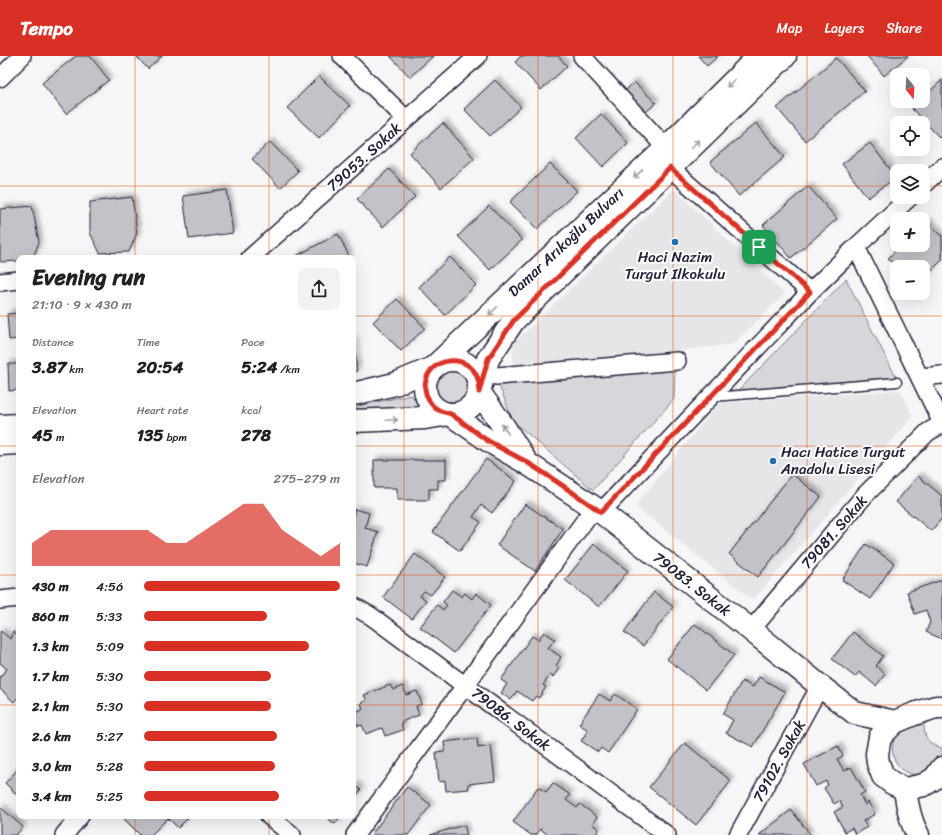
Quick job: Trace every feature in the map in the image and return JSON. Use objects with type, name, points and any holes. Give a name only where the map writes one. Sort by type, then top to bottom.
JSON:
[{"type":"main road","name":"Damar Arıkoğlu Bulvarı","points":[[479,392],[488,359],[514,320],[668,158],[759,56]]},
{"type":"main road","name":"Damar Arıkoğlu Bulvarı","points":[[356,393],[395,384],[432,368],[785,56]]},
{"type":"main road","points":[[356,421],[425,418],[458,413],[465,411],[472,406],[476,399],[479,392],[479,383],[471,368],[456,360],[447,360],[432,368],[425,383],[428,400],[434,407],[442,412],[450,414]]},
{"type":"main road","points":[[479,392],[504,427],[526,462]]},
{"type":"main road","name":"79083. Sokak","points":[[450,414],[489,441],[526,462],[601,512],[855,713]]},
{"type":"main road","points":[[0,426],[16,425]]},
{"type":"main road","points":[[0,444],[16,443]]},
{"type":"main road","points":[[940,705],[895,722],[880,737],[877,754],[878,763],[883,776],[892,783],[905,789],[924,785],[935,778],[942,768]]},
{"type":"main road","points":[[855,713],[895,722]]},
{"type":"main road","points":[[855,713],[877,754]]},
{"type":"main road","points":[[905,789],[913,826],[918,835]]},
{"type":"street","points":[[0,78],[22,56]]},
{"type":"street","points":[[342,56],[406,119]]},
{"type":"street","name":"79053. Sokak","points":[[257,255],[267,251],[406,119],[478,56]]},
{"type":"street","points":[[582,56],[668,158],[810,292]]},
{"type":"street","points":[[930,178],[942,167]]},
{"type":"street","points":[[355,835],[588,516],[601,512],[810,292],[902,204]]},
{"type":"street","points":[[856,247],[942,423]]},
{"type":"street","points":[[0,282],[16,280]]},
{"type":"street","points":[[496,376],[677,361]]},
{"type":"street","points":[[920,377],[942,375]]},
{"type":"street","name":"79081. Sokak","points":[[751,630],[864,496],[928,432],[942,423]]},
{"type":"street","points":[[0,600],[16,598]]},
{"type":"street","name":"79086. Sokak","points":[[356,608],[371,616],[667,835]]},
{"type":"street","name":"79102. Sokak","points":[[738,835],[820,686]]},
{"type":"street","points":[[64,835],[77,819]]},
{"type":"street","points":[[273,819],[292,835]]},
{"type":"lane","points":[[710,397],[897,382]]},
{"type":"shaded area","name":"Haci Nazim Turgut Ilkokulu","points":[[674,189],[785,294],[733,344],[514,371],[512,345]]},
{"type":"shaded area","points":[[846,279],[897,379],[738,391]]},
{"type":"shaded area","points":[[675,366],[674,399],[593,490],[513,421],[498,383]]},
{"type":"shaded area","points":[[452,370],[464,375],[469,387],[464,399],[452,404],[440,399],[435,387],[440,375]]},
{"type":"shaded area","name":"Hacı Hatice Turgut Anadolu Lisesi","points":[[900,390],[913,416],[753,600],[635,506],[719,403]]},
{"type":"shaded area","points":[[411,395],[422,409],[356,414],[356,406]]},
{"type":"shaded area","points":[[924,723],[927,739],[933,744],[942,748],[942,760],[924,775],[912,774],[902,769],[895,760],[892,749],[895,737],[899,731],[912,724]]},
{"type":"building","points":[[76,56],[90,56],[109,80],[66,114],[42,83]]},
{"type":"building","points":[[136,56],[162,56],[148,69]]},
{"type":"building","points":[[390,56],[433,56],[410,77]]},
{"type":"building","points":[[521,56],[558,56],[567,66],[541,90],[515,62]]},
{"type":"building","points":[[698,56],[718,56],[707,66]]},
{"type":"building","points":[[867,56],[908,56],[894,68],[890,68],[890,71],[884,76]]},
{"type":"building","points":[[836,58],[865,91],[805,141],[777,108]]},
{"type":"building","points":[[319,76],[350,106],[319,138],[287,108]]},
{"type":"building","points":[[495,80],[521,107],[490,136],[464,109]]},
{"type":"building","points":[[942,80],[942,134],[939,137],[930,128],[930,116],[919,116],[912,109],[930,108],[930,91]]},
{"type":"building","points":[[634,82],[656,103],[645,113],[624,92]]},
{"type":"building","points":[[601,114],[628,143],[603,167],[576,138]]},
{"type":"building","points":[[443,123],[474,158],[441,188],[410,153]]},
{"type":"building","points":[[756,123],[785,157],[739,196],[710,162]]},
{"type":"building","points":[[270,142],[298,171],[280,188],[252,159]]},
{"type":"building","points":[[870,143],[890,169],[890,182],[868,198],[842,164]]},
{"type":"building","points":[[550,164],[577,191],[537,229],[510,202]]},
{"type":"building","points":[[389,169],[415,197],[383,227],[357,199]]},
{"type":"building","points":[[808,186],[837,219],[791,258],[763,225]]},
{"type":"building","points":[[227,190],[233,233],[189,239],[183,196]]},
{"type":"building","points":[[132,197],[137,233],[129,252],[100,253],[90,233],[90,202]]},
{"type":"building","points":[[32,206],[39,242],[34,255],[16,255],[16,261],[1,262],[0,209]]},
{"type":"building","points":[[489,206],[522,240],[490,270],[458,236]]},
{"type":"building","points":[[930,225],[942,236],[942,260],[930,272],[930,260],[890,260],[888,258],[894,252],[930,252]]},
{"type":"building","points":[[338,234],[348,255],[298,255]]},
{"type":"building","points":[[450,257],[476,285],[445,315],[419,287]]},
{"type":"building","points":[[397,299],[425,328],[401,351],[373,322]]},
{"type":"building","points":[[16,313],[16,339],[9,340],[7,314]]},
{"type":"building","points":[[8,364],[16,364],[16,390],[9,391]]},
{"type":"building","points":[[486,459],[516,481],[492,513],[481,505],[473,517],[481,522],[460,551],[433,532]]},
{"type":"building","points":[[374,460],[446,460],[446,480],[438,480],[438,489],[429,489],[429,500],[397,500],[397,488],[374,488]]},
{"type":"building","points":[[792,474],[821,497],[758,577],[729,554]]},
{"type":"building","points":[[918,476],[942,496],[942,518],[931,531],[896,502]]},
{"type":"building","points":[[525,504],[563,529],[535,571],[497,545]]},
{"type":"building","points":[[356,510],[369,513],[365,528],[378,532],[367,567],[356,564]]},
{"type":"building","points":[[594,544],[628,571],[599,607],[565,580]]},
{"type":"building","points":[[866,544],[894,563],[870,599],[842,580]]},
{"type":"building","points":[[415,554],[445,577],[431,595],[424,591],[420,596],[426,600],[412,619],[383,597]]},
{"type":"building","points":[[942,580],[942,639],[926,632],[930,622],[926,610],[915,614],[907,592]]},
{"type":"building","points":[[452,590],[462,597],[465,593],[472,599],[476,593],[491,605],[454,653],[420,627],[437,605],[443,610],[447,605],[443,602]]},
{"type":"building","points":[[654,592],[673,607],[643,646],[624,632]]},
{"type":"building","points":[[695,624],[734,655],[706,690],[667,659]]},
{"type":"building","points":[[1,631],[10,639],[13,632],[16,634],[16,700],[14,702],[0,689],[0,677],[7,669],[0,663]]},
{"type":"building","points":[[544,632],[555,639],[548,648],[561,657],[556,666],[559,668],[553,677],[550,675],[543,685],[546,687],[539,698],[536,696],[532,701],[517,691],[511,700],[501,693],[507,684],[501,680],[532,636],[538,640]]},
{"type":"building","points":[[853,632],[883,656],[876,666],[885,674],[876,686],[859,672],[855,677],[832,659]]},
{"type":"building","points":[[759,677],[785,692],[753,747],[726,733],[733,720],[723,714],[742,681],[753,687]]},
{"type":"building","points":[[390,685],[393,690],[403,686],[406,695],[417,691],[422,704],[416,706],[419,715],[401,722],[403,730],[385,736],[382,728],[366,734],[362,725],[358,726],[356,721],[356,712],[363,709],[361,703],[367,700],[364,695]]},
{"type":"building","points":[[599,694],[610,701],[615,694],[637,709],[608,753],[601,748],[598,752],[581,741],[588,730],[579,724]]},
{"type":"building","points":[[477,738],[478,748],[491,746],[495,781],[468,784],[469,789],[446,791],[445,781],[439,782],[436,752],[445,751],[444,742]]},
{"type":"building","points":[[685,743],[731,781],[696,825],[649,787]]},
{"type":"building","points":[[838,746],[843,756],[837,759],[844,771],[851,767],[865,792],[860,795],[865,805],[868,802],[875,814],[863,821],[867,827],[855,834],[852,828],[845,832],[834,812],[843,807],[839,801],[834,804],[824,788],[828,785],[826,781],[816,786],[804,764]]},
{"type":"building","points":[[16,771],[16,794],[5,783]]},
{"type":"building","points":[[553,783],[570,795],[566,800],[577,808],[580,804],[597,817],[592,824],[599,829],[595,835],[549,835],[540,829],[536,835],[531,835],[513,822],[538,787],[546,792]]},
{"type":"building","points":[[356,786],[361,790],[356,796]]},
{"type":"building","points":[[407,787],[431,805],[408,835],[371,835]]},
{"type":"building","points":[[0,807],[23,827],[16,835],[0,835]]},
{"type":"building","points":[[791,810],[811,835],[759,835]]},
{"type":"building","points":[[124,819],[167,819],[151,835],[140,835]]},
{"type":"building","points":[[169,819],[187,819],[178,828]]},
{"type":"building","points":[[328,819],[339,819],[335,824]]},
{"type":"building","points":[[464,825],[467,835],[430,835]]},
{"type":"place","name":"Haci Nazim Turgut Ilkokulu","points":[[675,242]]},
{"type":"place","name":"Hacı Hatice Turgut Anadolu Lisesi","points":[[773,461]]},
{"type":"route","points":[[670,168],[759,247],[810,292],[601,512],[526,462],[489,441],[450,414],[442,412],[434,407],[428,400],[425,383],[428,375],[432,368],[447,360],[456,360],[471,368],[479,383],[479,392],[488,359],[514,320],[670,168]]}]
